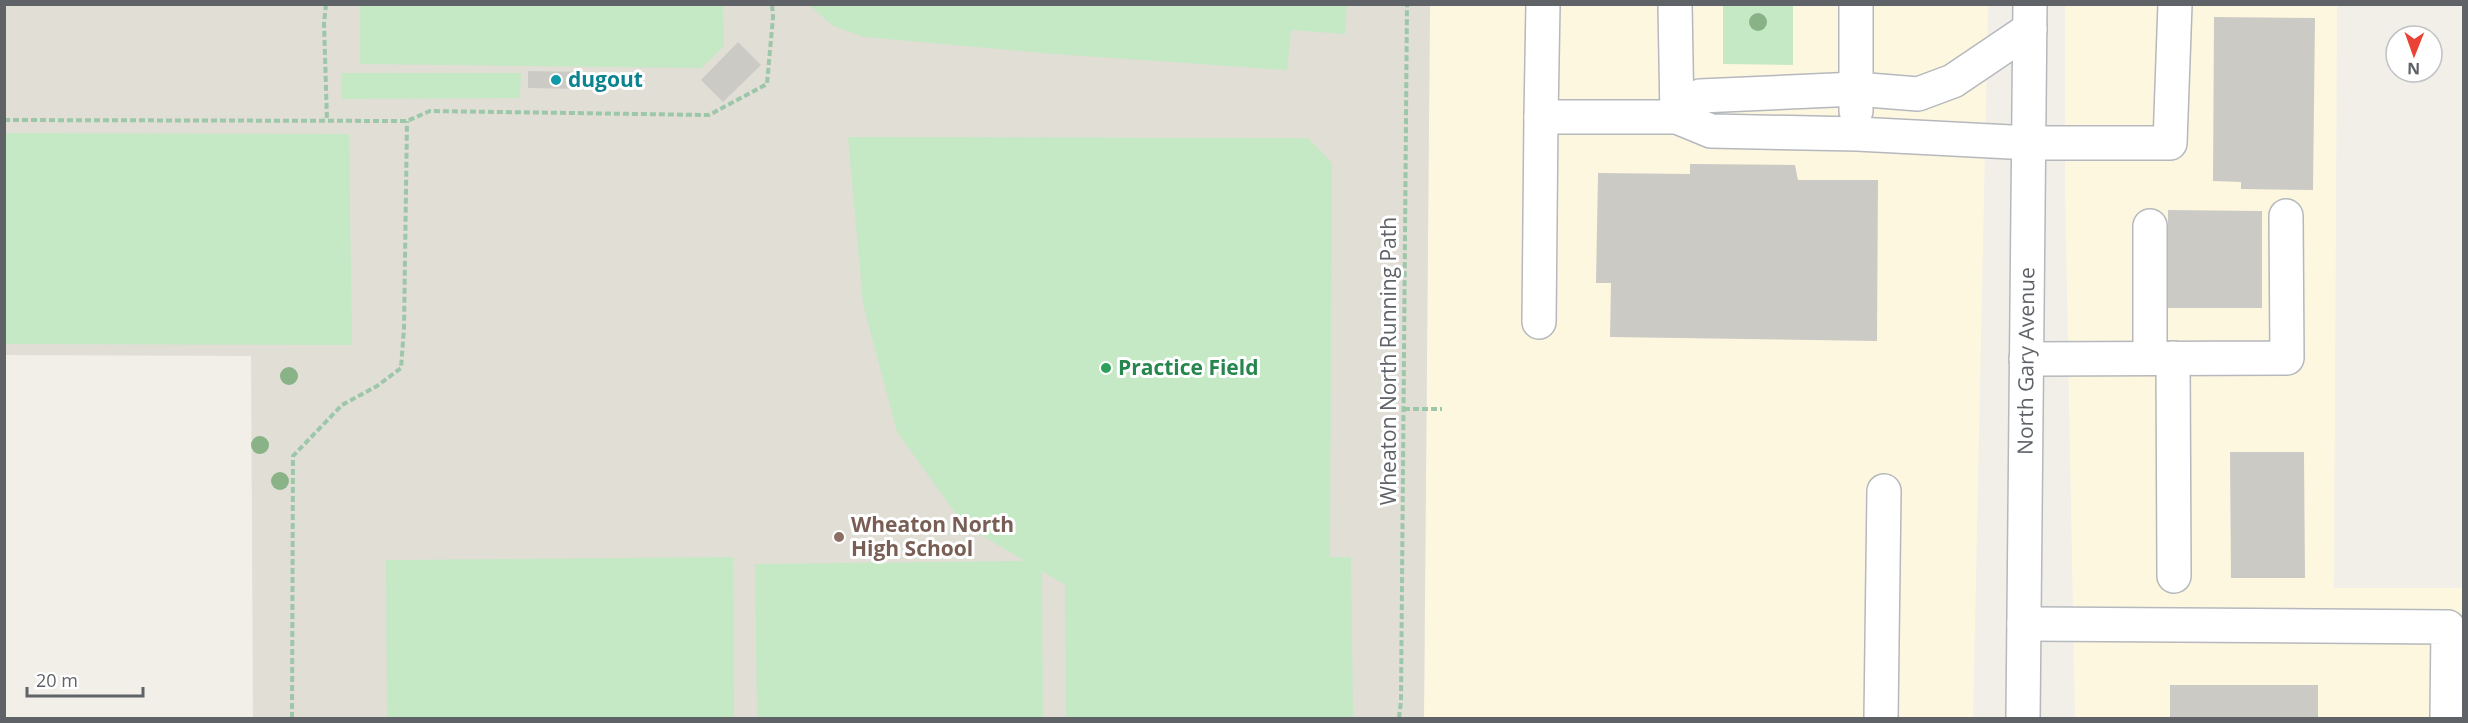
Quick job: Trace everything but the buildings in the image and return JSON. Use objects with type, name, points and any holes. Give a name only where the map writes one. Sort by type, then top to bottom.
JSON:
[{"type":"street","points":[[1539,322],[1544,4]]},
{"type":"street","points":[[1675,4],[1677,117]]},
{"type":"street","points":[[1856,4],[1857,134]]},
{"type":"street","points":[[1541,117],[1677,117],[1710,131],[1857,134],[2030,142],[2170,143],[2175,4]]},
{"type":"street","points":[[1677,117],[1700,96],[1856,90],[1918,94],[1953,81],[2030,17]]},
{"type":"street","name":"North Gary Avenue","points":[[2023,718],[2030,17]]},
{"type":"street","points":[[2026,359],[2287,358],[2286,216]]},
{"type":"street","points":[[2150,226],[2162,358],[2174,576]]},
{"type":"street","points":[[1881,718],[1884,491]]},
{"type":"street","points":[[2024,624],[2448,627],[2447,717]]},
{"type":"path","points":[[326,4],[324,23],[327,121]]},
{"type":"path","points":[[4,120],[407,121],[430,111],[709,115],[767,84],[773,17],[772,4]]},
{"type":"path","name":"Wheaton North Running Path","points":[[1399,718],[1401,701],[1407,4]]},
{"type":"path","points":[[292,718],[292,456],[342,405],[377,386],[400,368],[404,328],[407,121]]},
{"type":"path","points":[[1404,409],[1442,409]]},
{"type":"shaded area","name":"Wheaton North High School","points":[[4,5],[1430,5],[1424,718],[253,718],[251,356],[5,355]]},
{"type":"shaded area","points":[[1430,5],[1988,5],[1973,718],[1424,718]]},
{"type":"shaded area","points":[[2065,5],[2337,5],[2334,588],[2463,588],[2463,718],[2075,718],[2065,187]]},
{"type":"green space","points":[[360,5],[723,5],[724,46],[701,68],[360,64]]},
{"type":"green space","points":[[809,5],[1347,5],[1345,34],[1291,30],[1287,70],[1054,54],[864,37],[833,26]]},
{"type":"green space","points":[[1723,5],[1793,5],[1793,65],[1723,64]]},
{"type":"green space","points":[[341,73],[521,73],[520,98],[341,99]]},
{"type":"green space","points":[[5,133],[349,134],[352,345],[5,344]]},
{"type":"green space","name":"Practice Field","points":[[848,137],[1308,138],[1332,163],[1330,557],[1351,557],[1353,718],[1066,718],[1065,585],[1042,571],[1043,718],[757,718],[755,564],[1025,561],[964,525],[897,432],[863,304]]},
{"type":"green space","points":[[733,557],[734,718],[387,718],[386,560]]},
{"type":"place","name":"dugout","points":[[556,80]]},
{"type":"place","name":"Practice Field","points":[[1106,368]]},
{"type":"place","name":"Wheaton North High School","points":[[839,537]]}]
